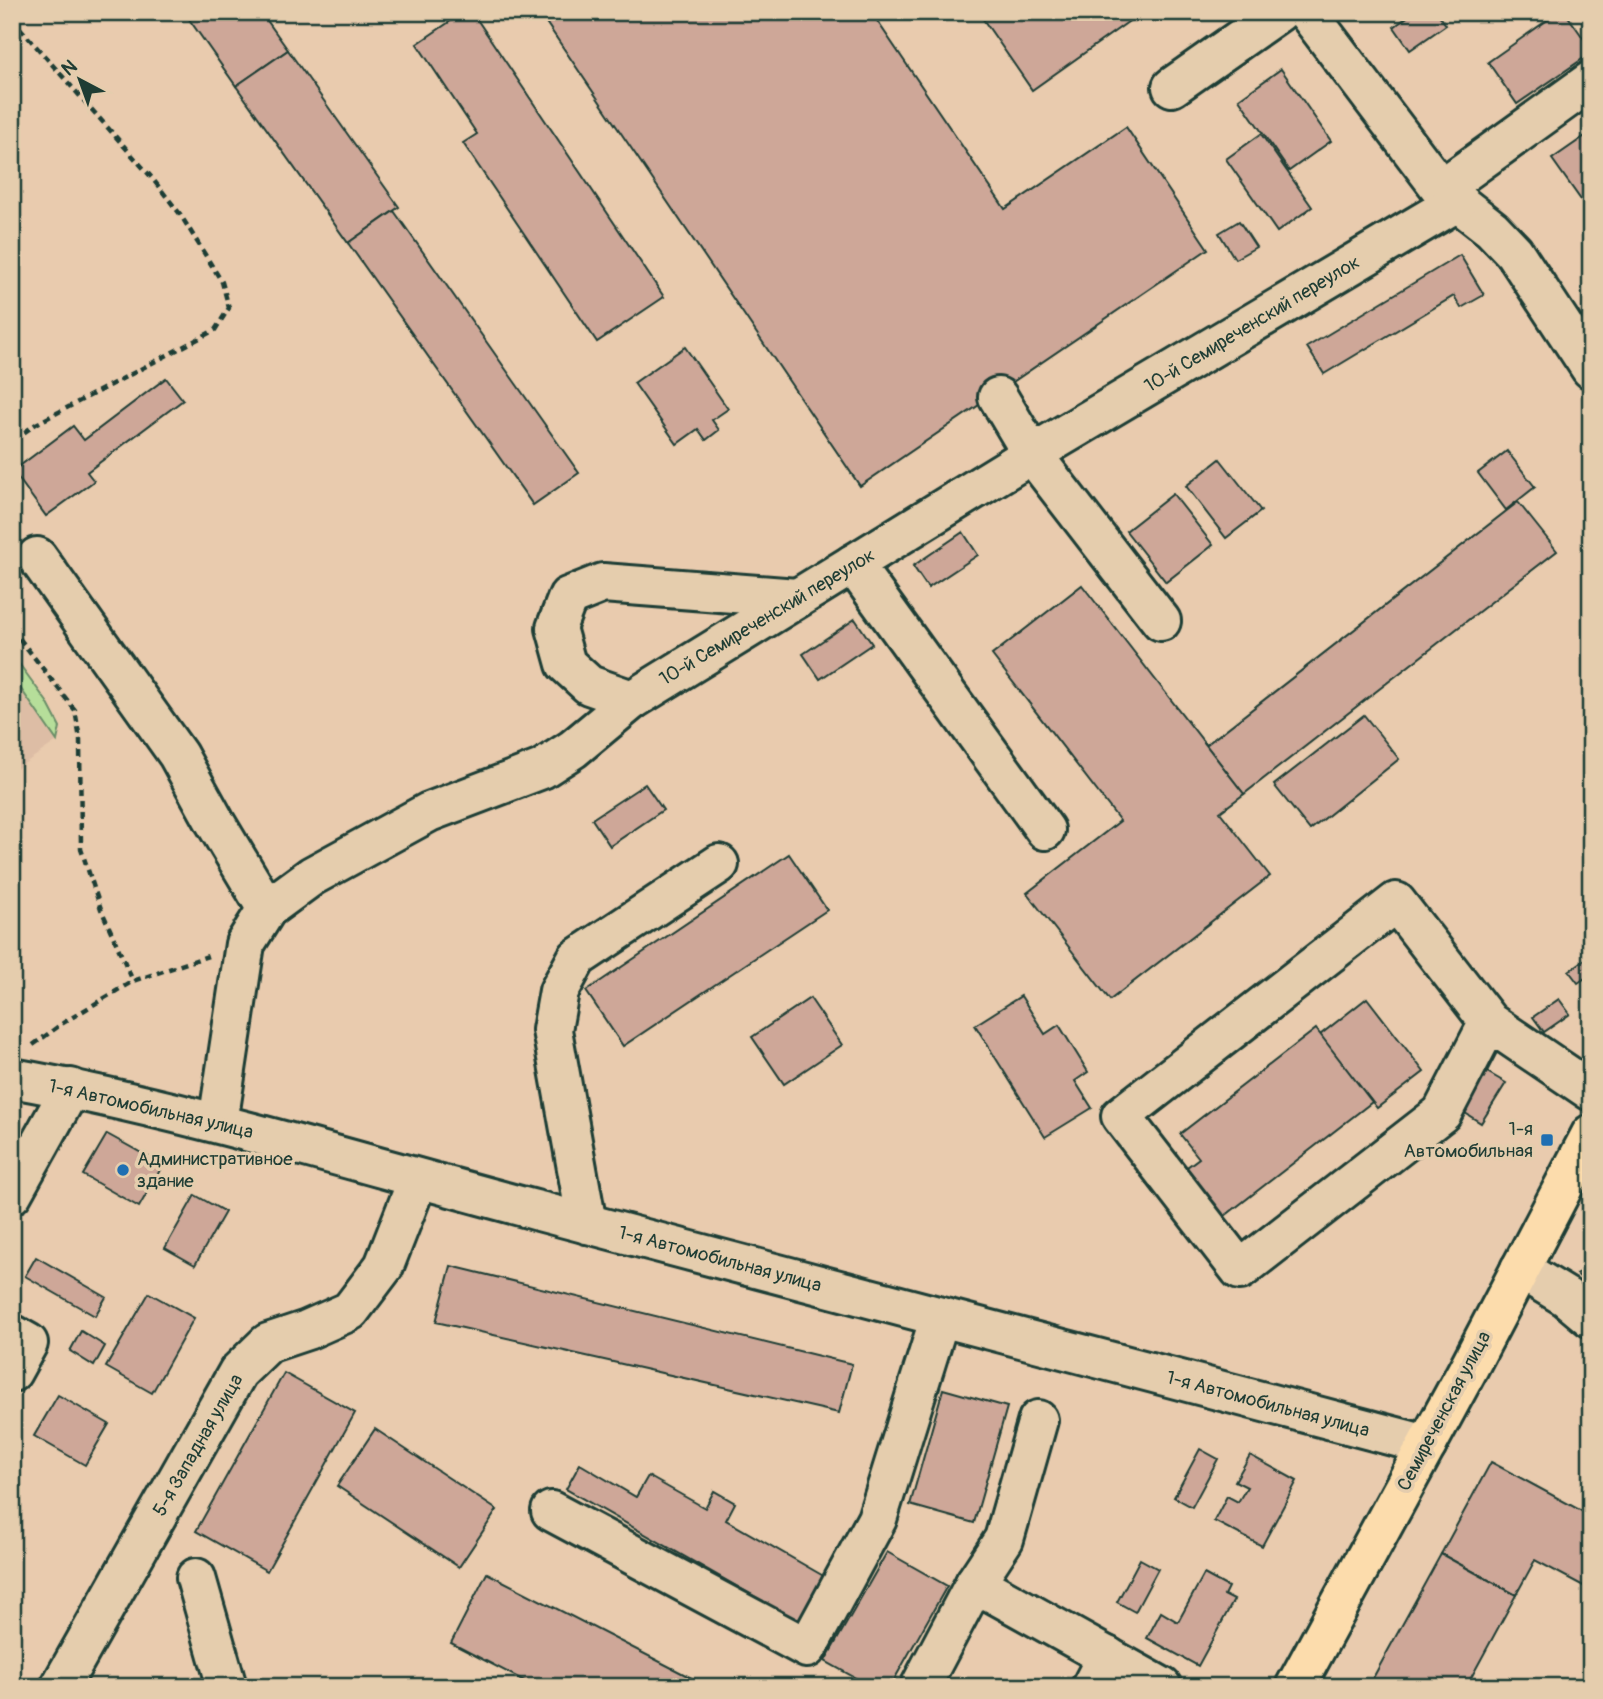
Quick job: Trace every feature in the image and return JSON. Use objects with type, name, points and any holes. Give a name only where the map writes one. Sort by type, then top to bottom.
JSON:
[{"type":"main road","name":"Семиреченская улица","points":[[1295,1687],[1587,1149]]},
{"type":"street","points":[[1172,87],[1279,12]]},
{"type":"street","points":[[1307,12],[1449,196],[1492,229],[1514,253],[1585,345]]},
{"type":"street","name":"10-й Семиреченский переулок","points":[[218,1123],[245,944],[267,909],[312,876],[429,812],[542,769],[573,749],[632,700],[1449,196],[1591,81]]},
{"type":"street","points":[[998,397],[1032,454],[1161,621]]},
{"type":"street","points":[[37,557],[178,755],[267,909]]},
{"type":"street","points":[[853,564],[1045,830]]},
{"type":"street","points":[[632,700],[589,684],[566,664],[556,628],[568,597],[603,583],[797,598]]},
{"type":"street","points":[[587,1224],[552,1030],[559,991],[577,958],[719,864]]},
{"type":"street","points":[[1489,1022],[1442,1113],[1240,1270],[1121,1116],[1396,902],[1489,1022],[1591,1091]]},
{"type":"street","name":"1-я Автомобильная улица","points":[[12,1078],[71,1088],[218,1123],[418,1179],[1427,1445]]},
{"type":"street","points":[[12,1194],[71,1088]]},
{"type":"street","name":"5-я Западная улица","points":[[60,1687],[238,1372],[268,1343],[350,1311],[384,1266],[418,1179]]},
{"type":"street","points":[[1520,1269],[1566,1297],[1591,1318]]},
{"type":"street","points":[[551,1511],[807,1648],[877,1519],[940,1317]]},
{"type":"street","points":[[12,1334],[28,1343],[12,1372]]},
{"type":"street","points":[[920,1687],[975,1583],[1004,1539],[1038,1420]]},
{"type":"street","points":[[197,1578],[227,1687]]},
{"type":"street","points":[[975,1583],[1099,1671],[1162,1687]]},
{"type":"path","points":[[12,19],[152,178],[180,214],[222,282],[229,308],[215,330],[36,424],[12,441]]},
{"type":"path","points":[[12,629],[75,710],[80,739],[81,849],[101,909],[133,981]]},
{"type":"path","points":[[32,1045],[62,1023],[133,981],[245,944]]},
{"type":"shaded area","points":[[12,676],[57,741],[12,772]]},
{"type":"green space","points":[[12,654],[47,702],[60,727],[57,741],[12,676]]},
{"type":"building","points":[[184,12],[261,12],[288,50],[236,86]]},
{"type":"building","points":[[464,12],[472,12],[664,297],[597,342],[463,143],[477,134],[417,44]]},
{"type":"building","points":[[539,12],[871,12],[1005,209],[1126,127],[1208,249],[860,486]]},
{"type":"building","points":[[978,12],[1142,12],[1032,90]]},
{"type":"building","points":[[1414,12],[1437,12],[1446,25],[1410,50],[1394,27]]},
{"type":"building","points":[[1559,12],[1565,12],[1591,49],[1591,53],[1517,104],[1488,62]]},
{"type":"building","points":[[288,50],[399,207],[348,243],[236,86]]},
{"type":"building","points":[[1281,69],[1331,141],[1289,171],[1239,99]]},
{"type":"building","points":[[1591,132],[1591,214],[1552,159]]},
{"type":"building","points":[[1261,134],[1312,207],[1277,232],[1226,159]]},
{"type":"building","points":[[394,211],[579,473],[533,505],[348,243]]},
{"type":"building","points":[[1239,221],[1256,247],[1235,259],[1219,233]]},
{"type":"building","points":[[1460,255],[1484,295],[1461,308],[1454,296],[1324,374],[1307,347]]},
{"type":"building","points":[[685,347],[728,409],[712,420],[719,430],[706,440],[698,429],[677,444],[634,383]]},
{"type":"building","points":[[166,378],[183,400],[87,472],[94,481],[46,516],[13,471],[73,426],[84,440]]},
{"type":"building","points":[[1507,451],[1535,487],[1506,510],[1478,473]]},
{"type":"building","points":[[1220,459],[1261,511],[1226,538],[1186,486]]},
{"type":"building","points":[[1173,494],[1213,545],[1166,582],[1126,531]]},
{"type":"building","points":[[1518,502],[1557,551],[1244,794],[1206,745]]},
{"type":"building","points":[[963,532],[978,555],[928,588],[913,566]]},
{"type":"building","points":[[1082,585],[1244,794],[1220,812],[1270,876],[1110,1000],[1027,893],[1120,821],[992,655]]},
{"type":"building","points":[[855,619],[872,644],[820,679],[803,654]]},
{"type":"building","points":[[1364,715],[1399,759],[1310,830],[1274,785]]},
{"type":"building","points":[[645,784],[663,810],[610,846],[592,819]]},
{"type":"building","points":[[789,854],[827,910],[623,1046],[586,991]]},
{"type":"building","points":[[1591,955],[1591,974],[1578,983],[1569,971]]},
{"type":"building","points":[[1021,996],[1045,1034],[1059,1025],[1088,1072],[1075,1081],[1092,1108],[1045,1137],[975,1025]]},
{"type":"building","points":[[810,998],[842,1045],[784,1084],[752,1037]]},
{"type":"building","points":[[1367,998],[1424,1072],[1377,1108],[1320,1035]]},
{"type":"building","points":[[1559,999],[1570,1014],[1544,1032],[1533,1017]]},
{"type":"building","points":[[1316,1029],[1372,1102],[1217,1222],[1179,1173],[1199,1158],[1180,1134]]},
{"type":"building","points":[[1487,1072],[1506,1083],[1481,1123],[1462,1111]]},
{"type":"building","name":"Административное здание","points":[[107,1134],[163,1165],[139,1207],[83,1175]]},
{"type":"building","points":[[195,1195],[225,1212],[195,1265],[165,1248]]},
{"type":"building","points":[[36,1257],[106,1297],[95,1316],[25,1276]]},
{"type":"building","points":[[1591,1262],[1591,1288],[1577,1274]]},
{"type":"building","points":[[451,1266],[852,1364],[839,1413],[436,1322]]},
{"type":"building","points":[[149,1293],[194,1318],[152,1393],[106,1367]]},
{"type":"building","points":[[81,1331],[105,1346],[94,1366],[70,1351]]},
{"type":"building","points":[[284,1373],[355,1413],[267,1571],[196,1531]]},
{"type":"building","points":[[943,1389],[1007,1407],[974,1523],[910,1505]]},
{"type":"building","points":[[58,1395],[109,1424],[85,1465],[34,1436]]},
{"type":"building","points":[[375,1429],[497,1510],[459,1567],[337,1486]]},
{"type":"building","points":[[1200,1449],[1218,1459],[1192,1507],[1174,1497]]},
{"type":"building","points":[[1250,1455],[1297,1481],[1262,1546],[1214,1521],[1227,1496],[1238,1502],[1247,1487],[1235,1481]]},
{"type":"building","points":[[1491,1462],[1591,1516],[1591,1590],[1535,1560],[1516,1595],[1441,1554]]},
{"type":"building","points":[[580,1464],[636,1497],[648,1476],[705,1508],[714,1491],[735,1503],[726,1520],[827,1578],[801,1623],[566,1489]]},
{"type":"building","points":[[887,1552],[947,1586],[890,1687],[872,1687],[825,1661]]},
{"type":"building","points":[[1441,1554],[1516,1595],[1466,1687],[1368,1687]]},
{"type":"building","points":[[1140,1559],[1158,1569],[1135,1612],[1117,1602]]},
{"type":"building","points":[[487,1573],[709,1687],[536,1687],[451,1643]]},
{"type":"building","points":[[1204,1574],[1228,1587],[1224,1595],[1234,1600],[1198,1666],[1147,1638],[1161,1612],[1178,1622]]},
{"type":"place","name":"1-я Автомобильная","points":[[1547,1140]]},
{"type":"place","name":"Административное здание","points":[[123,1170]]}]
